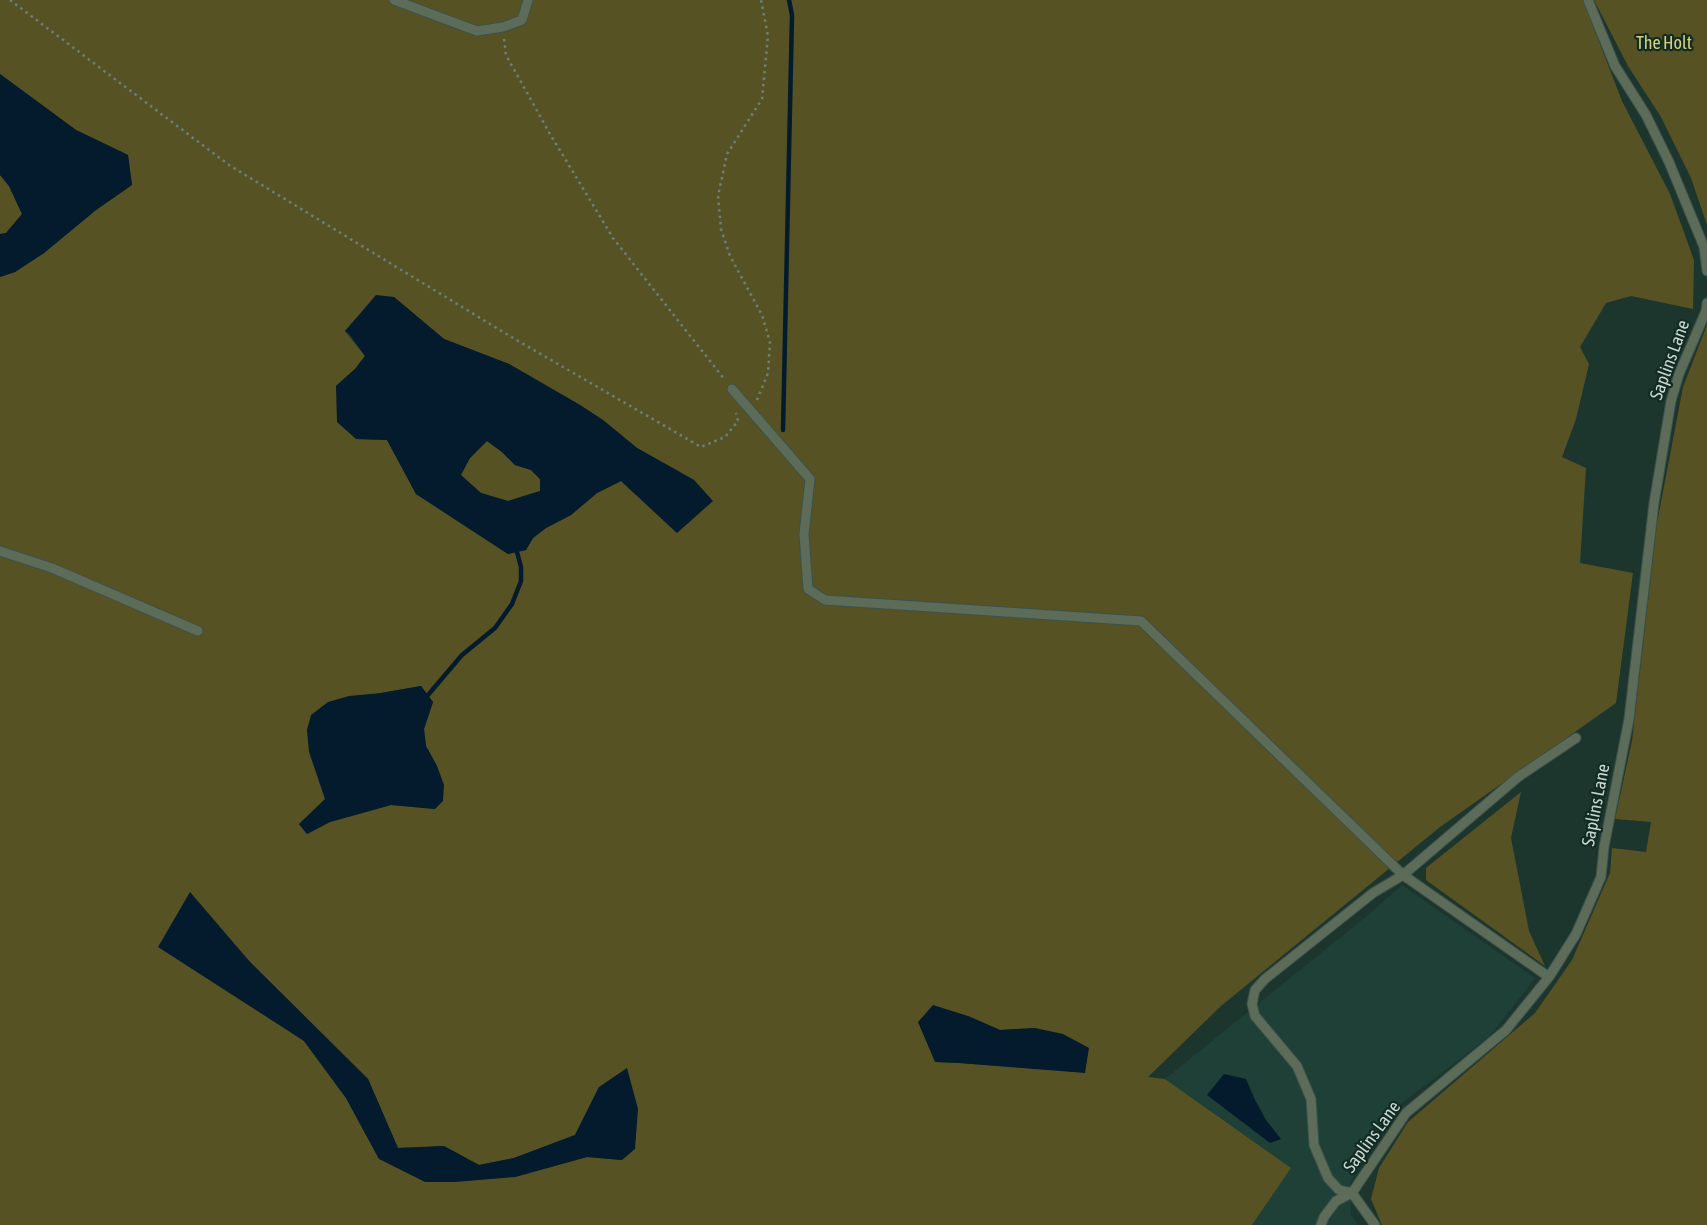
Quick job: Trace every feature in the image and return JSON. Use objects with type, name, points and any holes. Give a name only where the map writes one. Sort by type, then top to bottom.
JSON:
[{"type":"lane","points":[[394,0],[477,31],[503,27],[522,20],[528,0]]},
{"type":"lane","points":[[1588,0],[1615,66],[1646,115],[1669,162],[1704,247],[1707,271]]},
{"type":"lane","name":"Saplins Lane","points":[[1375,1225],[1352,1193],[1406,1113],[1506,1030],[1549,977],[1576,934],[1601,877],[1604,847],[1630,718],[1654,502],[1671,401],[1679,374],[1706,311],[1707,303]]},
{"type":"lane","points":[[732,389],[810,479],[804,534],[808,589],[826,600],[1141,622],[1403,875],[1549,977]]},
{"type":"lane","points":[[0,552],[52,568],[198,631]]},
{"type":"lane","points":[[1352,1193],[1339,1190],[1328,1178],[1314,1145],[1312,1099],[1297,1066],[1255,1016],[1252,1004],[1255,990],[1265,979],[1373,893],[1403,875],[1518,777],[1576,738]]},
{"type":"lane","points":[[1321,1225],[1324,1217],[1336,1201],[1352,1193]]},
{"type":"path","points":[[10,0],[229,165],[513,338],[701,447],[725,437],[738,421],[732,389],[613,238],[550,134],[506,55],[503,27]]},
{"type":"path","points":[[749,408],[759,399],[768,373],[770,342],[762,315],[730,256],[720,228],[718,196],[727,154],[762,99],[768,36],[761,0]]},
{"type":"shaded area","points":[[1402,885],[1535,978],[1490,1036],[1385,1116],[1350,1183],[1351,1215],[1358,1225],[1252,1225],[1291,1168],[1165,1079],[1368,915]]},
{"type":"green space","points":[[0,0],[1583,0],[1622,101],[1670,194],[1694,260],[1693,309],[1631,296],[1606,303],[1580,347],[1589,364],[1576,419],[1562,457],[1586,468],[1580,563],[1633,573],[1616,703],[1440,827],[1221,1006],[1148,1077],[1165,1079],[1291,1168],[1252,1225],[0,1225],[0,277],[15,272],[44,253],[96,210],[132,185],[128,155],[76,130],[0,74]],"holes":[[[394,297],[444,339],[509,364],[580,405],[603,420],[637,448],[694,480],[677,533],[621,481],[597,493],[571,515],[546,528],[533,538],[526,550],[508,554],[416,494],[387,440],[356,439],[336,386],[355,369],[365,356],[345,331]],[[421,686],[433,702],[424,729],[426,746],[437,766],[435,809],[391,805],[330,822],[307,834],[299,824],[325,800],[381,693]],[[190,893],[250,962],[368,1079],[398,1148],[444,1146],[479,1165],[514,1158],[575,1135],[599,1087],[622,1160],[587,1157],[515,1177],[379,1159],[346,1098]],[[968,1016],[1000,1030],[1035,1028],[1085,1072],[935,1062]]]},
{"type":"green space","name":"The Holt","points":[[1594,0],[1707,0],[1707,225],[1691,178],[1661,117],[1628,66]]},
{"type":"green space","points":[[0,175],[9,186],[22,214],[6,233],[0,234]]},
{"type":"green space","points":[[1707,325],[1707,1225],[1382,1225],[1371,1199],[1379,1168],[1408,1122],[1535,1013],[1572,960],[1610,873],[1612,848],[1646,852],[1651,822],[1615,819],[1632,741],[1657,523],[1683,387]]},
{"type":"green space","points":[[487,441],[515,465],[531,470],[540,479],[540,491],[508,501],[481,493],[460,475],[470,458]]},
{"type":"green space","points":[[1521,792],[1511,838],[1529,931],[1545,966],[1426,880],[1426,868]]},
{"type":"water","points":[[0,74],[76,130],[128,155],[132,185],[96,210],[44,253],[15,272],[0,277],[0,234],[6,233],[22,214],[9,186],[0,175]]},
{"type":"water","points":[[376,295],[394,297],[444,339],[509,364],[580,405],[603,420],[637,448],[694,480],[713,501],[677,533],[621,481],[597,493],[571,515],[546,528],[533,538],[526,550],[508,554],[416,494],[387,440],[356,439],[337,422],[336,386],[355,369],[365,356],[345,331]],"holes":[[[487,441],[515,465],[531,470],[540,479],[540,491],[508,501],[481,493],[461,475],[470,458]]]},
{"type":"water","points":[[421,686],[433,702],[424,729],[426,746],[437,766],[444,785],[443,801],[435,809],[391,805],[330,822],[307,834],[299,824],[325,799],[309,752],[307,730],[311,715],[328,702],[349,696]]},
{"type":"water","points":[[190,892],[250,962],[368,1079],[398,1148],[444,1146],[479,1165],[514,1158],[575,1135],[599,1087],[627,1068],[638,1109],[635,1149],[622,1160],[587,1157],[515,1177],[455,1182],[425,1182],[379,1159],[346,1098],[304,1041],[158,947]]},
{"type":"water","points":[[933,1005],[968,1016],[1000,1030],[1035,1028],[1063,1034],[1089,1048],[1085,1073],[935,1062],[918,1022]]},
{"type":"water","points":[[1224,1074],[1246,1079],[1266,1120],[1281,1139],[1270,1143],[1207,1095]]},
{"type":"waterway","points":[[783,430],[792,15],[789,0]]},
{"type":"waterway","points":[[428,695],[462,655],[495,628],[512,604],[521,581],[521,567],[517,552]]}]
